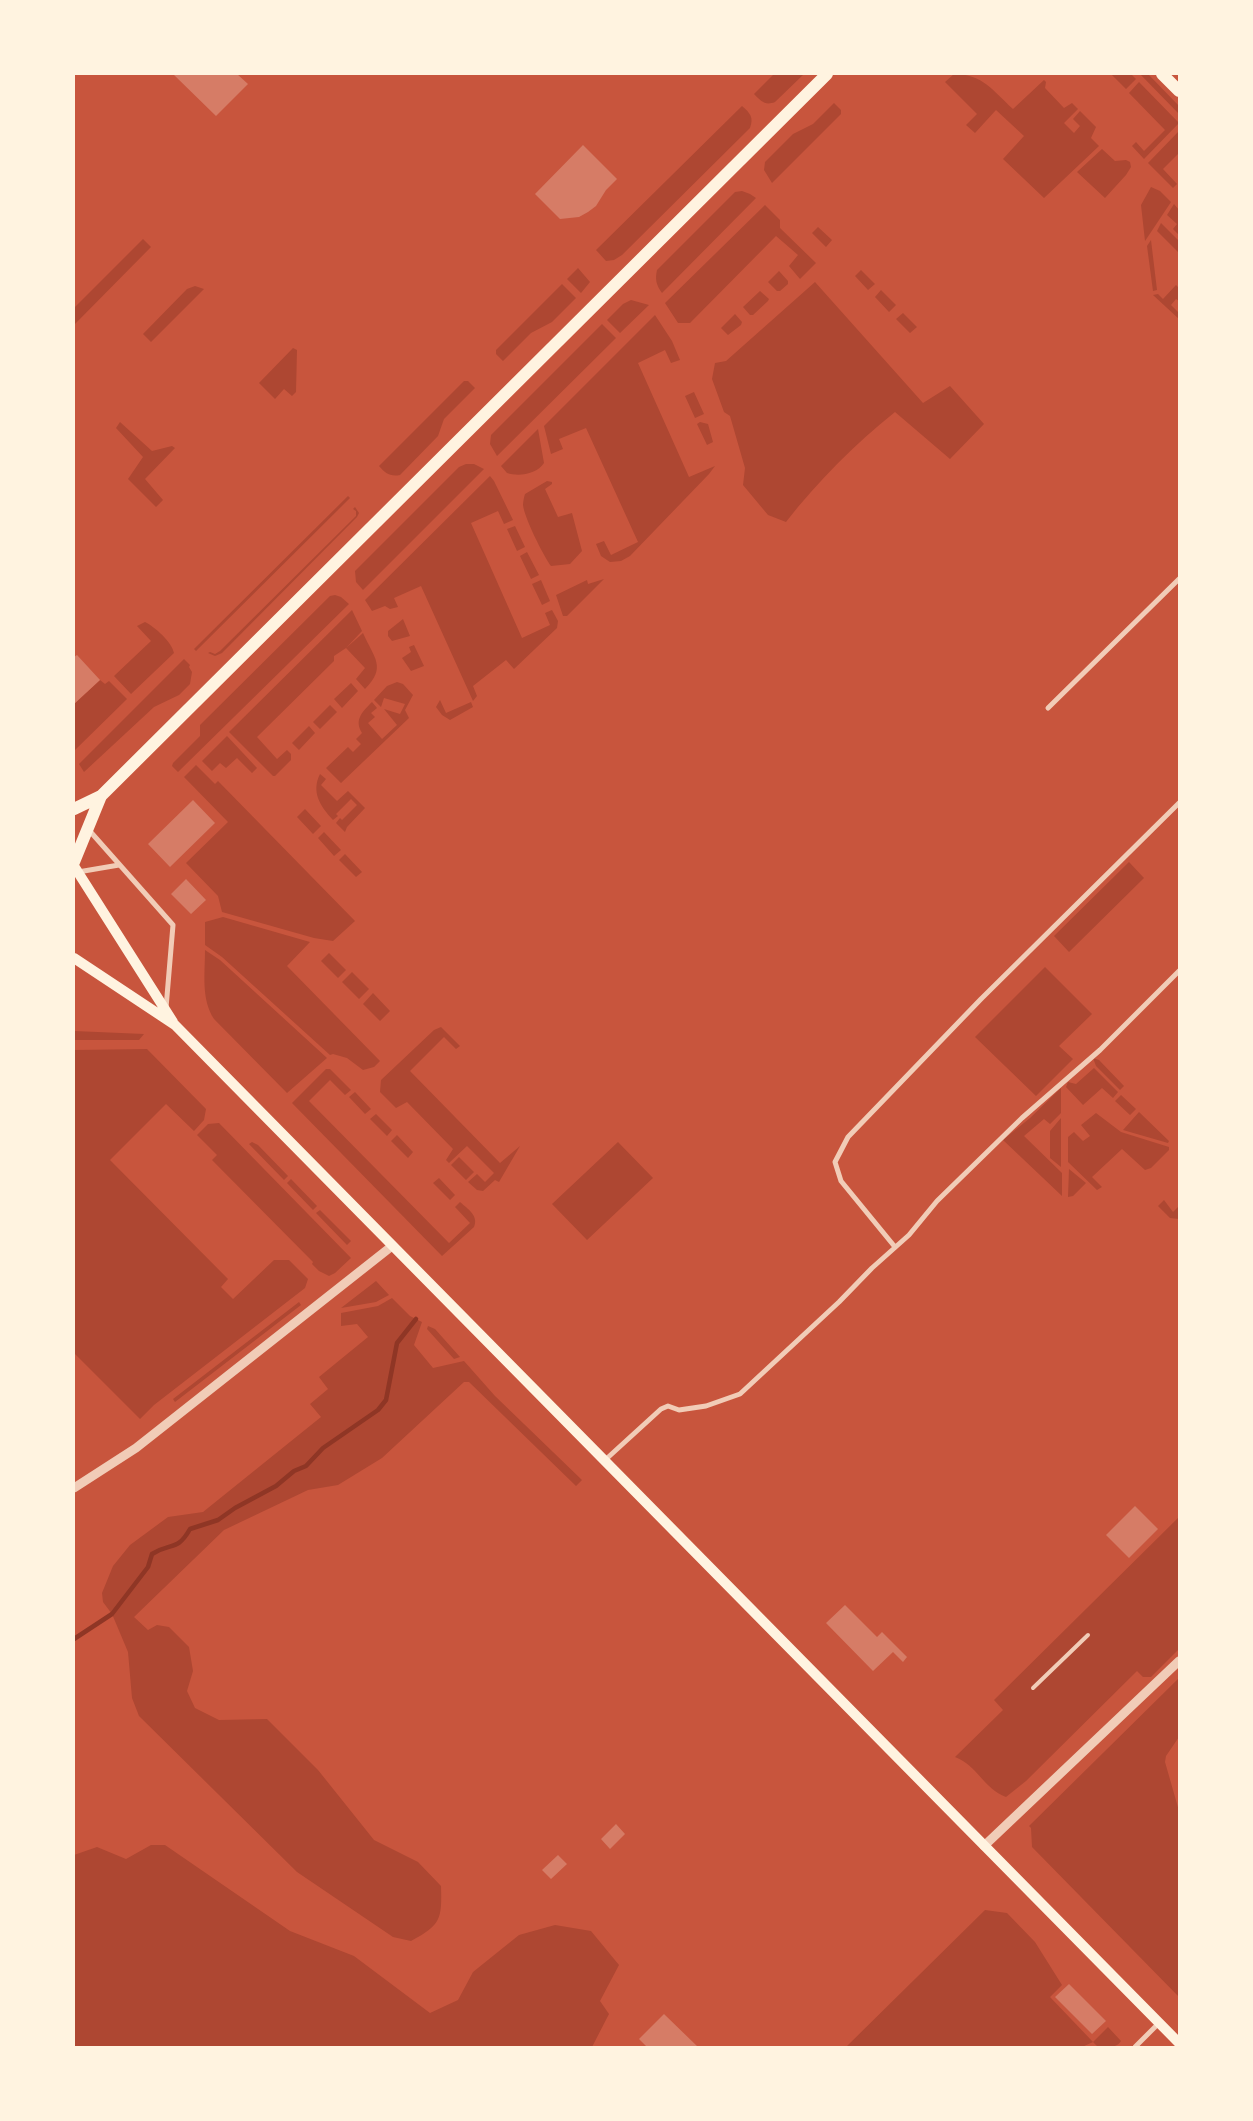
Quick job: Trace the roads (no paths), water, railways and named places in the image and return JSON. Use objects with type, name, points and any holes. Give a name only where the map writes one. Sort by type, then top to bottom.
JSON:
[{"type":"main road","points":[[74,809],[102,796],[827,74]]},
{"type":"main road","points":[[1162,74],[1179,91]]},
{"type":"main road","points":[[102,796],[75,867],[175,1025],[1179,2043]]},
{"type":"main road","points":[[74,958],[175,1025]]},
{"type":"street","points":[[1048,708],[1179,579]]},
{"type":"street","points":[[894,1247],[841,1182],[835,1162],[848,1137],[974,1006],[1179,803]]},
{"type":"street","points":[[88,829],[173,925],[166,1011]]},
{"type":"street","points":[[75,867],[119,865]]},
{"type":"street","points":[[604,1461],[661,1410],[668,1406],[679,1410],[706,1406],[740,1394],[908,1235],[937,1201],[1022,1118],[1100,1050],[1179,971]]},
{"type":"street","points":[[74,1488],[136,1448],[392,1246]]},
{"type":"street","points":[[984,1846],[1179,1661]]},
{"type":"street","points":[[1135,2047],[1160,2023]]},
{"type":"lane","points":[[1033,1688],[1088,1635]]},
{"type":"waterway","points":[[74,1639],[112,1614],[148,1567],[152,1554],[177,1544],[190,1529],[218,1520],[235,1508],[276,1486],[294,1471],[306,1466],[323,1448],[378,1410],[386,1400],[397,1343],[416,1319]]}]
